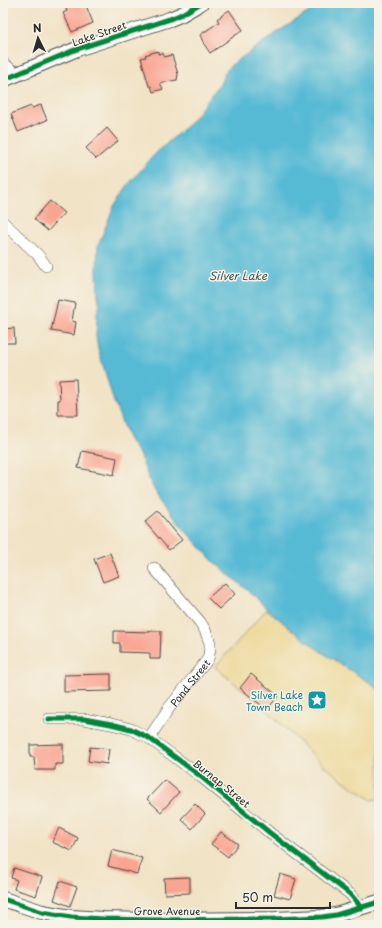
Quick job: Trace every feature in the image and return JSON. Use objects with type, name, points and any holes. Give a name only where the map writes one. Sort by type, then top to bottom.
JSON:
[{"type":"street","name":"Lake Street","points":[[3,80],[77,49],[170,19],[189,11],[201,3]]},
{"type":"street","points":[[3,63],[17,74]]},
{"type":"street","points":[[3,222],[38,255],[46,266]]},
{"type":"street","name":"Pond Street","points":[[149,738],[169,708],[208,659],[210,649],[208,637],[202,626],[154,568]]},
{"type":"street","name":"Burnap Street","points":[[49,719],[84,720],[111,724],[131,729],[149,738],[199,775],[270,833],[350,894],[362,908]]},
{"type":"street","name":"Grove Avenue","points":[[3,899],[21,906],[59,915],[103,920],[300,919],[336,915],[379,902]]},
{"type":"sand","name":"Silver Lake Town Beach","points":[[267,609],[305,639],[379,690],[379,798],[372,800],[323,765],[267,710],[215,667]]},
{"type":"water","name":"Silver Lake","points":[[323,3],[379,3],[379,690],[320,651],[292,630],[214,562],[181,526],[155,491],[140,456],[128,438],[114,402],[98,348],[96,335],[97,312],[100,305],[98,297],[97,270],[98,246],[114,206],[128,185],[156,153],[190,123],[220,84],[230,66],[276,33]]},
{"type":"building","points":[[64,3],[85,3],[93,23],[72,32],[63,13],[67,11]]},
{"type":"building","points":[[229,10],[243,30],[210,53],[200,35],[219,22],[217,19]]},
{"type":"building","points":[[158,51],[158,54],[163,53],[164,57],[172,55],[178,74],[177,80],[160,83],[163,89],[153,92],[151,86],[149,86],[141,58],[146,57],[145,55]]},
{"type":"building","points":[[41,105],[47,120],[18,132],[11,114],[31,106],[32,108]]},
{"type":"building","points":[[107,128],[118,141],[96,159],[86,148]]},
{"type":"building","points":[[50,201],[64,213],[48,231],[34,219]]},
{"type":"building","points":[[58,300],[75,303],[72,321],[76,322],[74,335],[51,331]]},
{"type":"building","points":[[14,328],[15,343],[3,343],[3,329]]},
{"type":"building","points":[[76,379],[78,415],[58,415],[58,400],[60,400],[59,380]]},
{"type":"building","points":[[82,451],[117,458],[114,475],[78,468]]},
{"type":"building","points":[[158,511],[182,540],[169,550],[145,522]]},
{"type":"building","points":[[110,553],[119,576],[103,582],[94,559]]},
{"type":"building","points":[[225,583],[235,594],[219,609],[208,598]]},
{"type":"building","points":[[114,631],[161,631],[160,659],[150,659],[150,653],[120,652],[120,643],[114,643]]},
{"type":"building","points":[[111,674],[111,691],[64,692],[64,675]]},
{"type":"building","points":[[251,674],[278,696],[267,710],[240,688]]},
{"type":"building","points":[[63,744],[63,764],[55,764],[55,770],[35,770],[34,757],[30,757],[30,745]]},
{"type":"building","points":[[90,747],[109,749],[107,764],[88,761]]},
{"type":"building","points":[[165,780],[179,792],[161,812],[147,799]]},
{"type":"building","points":[[195,804],[205,814],[192,829],[181,819]]},
{"type":"building","points":[[59,828],[78,838],[72,851],[52,842]]},
{"type":"building","points":[[221,832],[238,844],[228,857],[211,844]]},
{"type":"building","points":[[112,850],[142,858],[137,874],[108,866]]},
{"type":"building","points":[[14,868],[42,877],[36,896],[14,889],[17,880],[11,878]]},
{"type":"building","points":[[280,874],[296,879],[290,899],[274,895]]},
{"type":"building","points":[[190,877],[190,893],[165,894],[164,878]]},
{"type":"building","points":[[60,881],[77,887],[70,906],[54,900]]},
{"type":"cycle path","points":[[3,80],[77,49],[170,19],[201,3]]},
{"type":"cycle path","points":[[49,719],[84,719],[111,724],[131,729],[149,738],[199,775],[270,833],[350,894],[362,908]]},
{"type":"cycle path","points":[[3,899],[42,912],[71,917],[153,920],[322,917],[336,915],[379,902]]},
{"type":"place","name":"Silver Lake Town Beach","points":[[317,700]]}]
